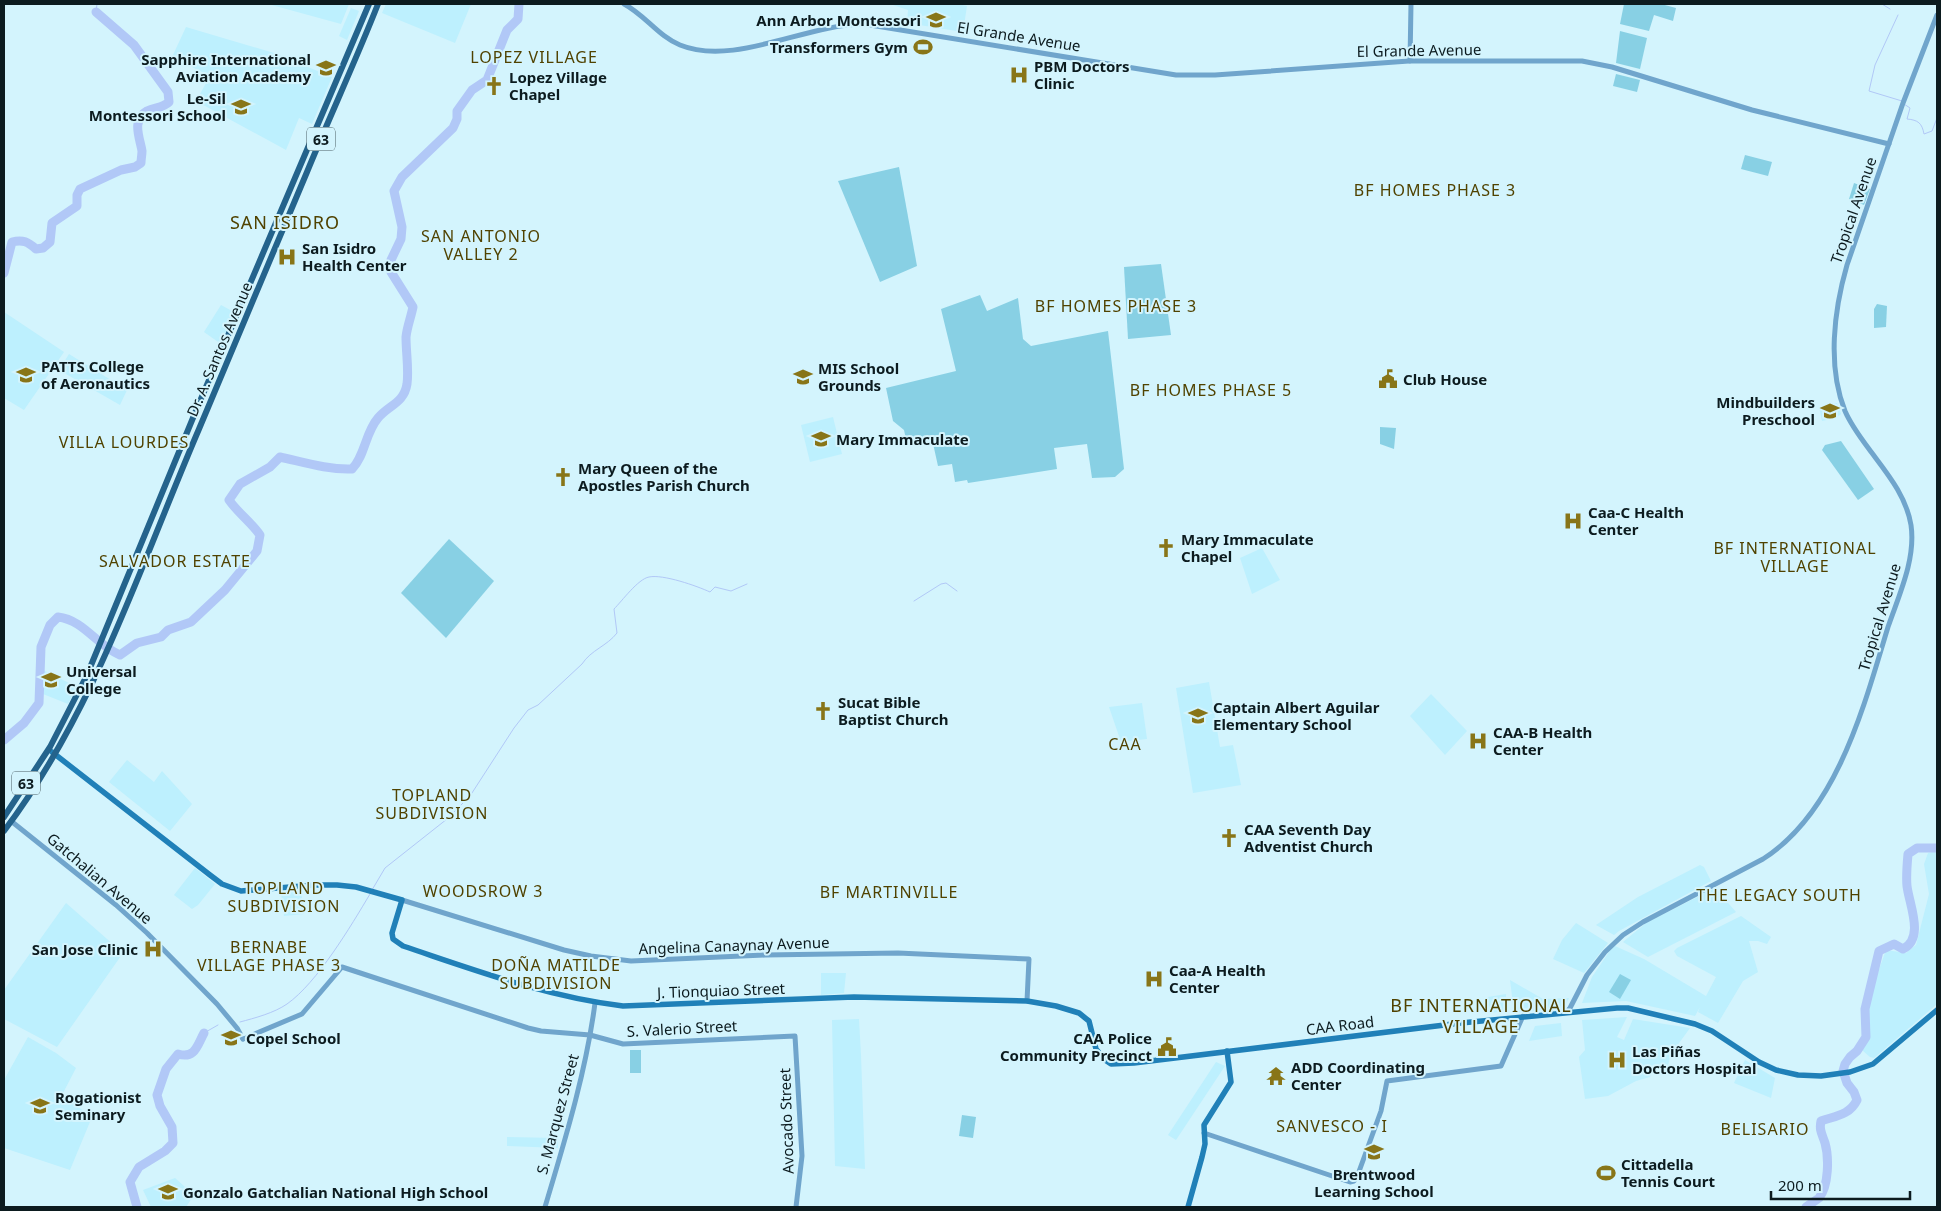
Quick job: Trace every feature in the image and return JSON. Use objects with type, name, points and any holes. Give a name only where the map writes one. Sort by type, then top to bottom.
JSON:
[{"type":"main road","points":[[369,4],[377,5]]},
{"type":"main road","name":"Dr. A. Santos Avenue","points":[[4,817],[48,750],[82,687],[195,413],[369,4]]},
{"type":"main road","name":"Dr. A. Santos Avenue","points":[[4,831],[55,754],[77,716],[111,645],[198,430],[377,5]]},
{"type":"main road","name":"Angelina Canaynay Avenue","points":[[48,750],[210,875],[230,888],[248,891],[314,885],[356,887],[402,900]]},
{"type":"main road","name":"J. Tionquiao Street","points":[[402,900],[392,933],[394,939],[403,946],[526,986],[594,1002],[623,1006],[861,997],[1026,1001],[1056,1006],[1079,1013],[1087,1019],[1096,1049],[1104,1060],[1111,1064]]},
{"type":"main road","name":"CAA Road","points":[[1111,1064],[1134,1063],[1570,1010],[1628,1008],[1695,1024],[1712,1031],[1759,1062],[1776,1070],[1809,1076],[1838,1074],[1873,1064],[1937,1010]]},
{"type":"main road","points":[[1188,1207],[1202,1157],[1204,1125],[1231,1082],[1228,1051]]},
{"type":"street","name":"El Grande Avenue","points":[[624,4],[671,40],[692,49],[713,52],[740,49],[834,26],[864,24],[1176,75],[1216,75],[1410,61],[1576,62],[1612,67],[1752,110],[1889,144]]},
{"type":"street","points":[[1410,61],[1411,4]]},
{"type":"street","name":"Tropical Avenue","points":[[1570,1010],[1587,975],[1605,952],[1623,935],[1643,922],[1763,859],[1793,835],[1806,820],[1830,781],[1863,710],[1904,580],[1912,541],[1908,510],[1900,493],[1854,428],[1846,412],[1837,380],[1835,332],[1845,271],[1903,103],[1937,15]]},
{"type":"street","name":"Gatchalian Avenue","points":[[11,821],[116,905],[151,938],[213,1000],[242,1039]]},
{"type":"street","name":"Angelina Canaynay Avenue","points":[[402,900],[556,948],[591,956],[631,960],[764,955],[898,953],[1029,959],[1026,1001]]},
{"type":"street","name":"S. Valerio Street","points":[[242,1039],[302,1014],[342,967],[528,1028],[541,1031],[590,1035],[623,1044],[795,1036]]},
{"type":"street","name":"S. Marquez Street","points":[[545,1207],[573,1109],[590,1035],[594,1002]]},
{"type":"street","points":[[1204,1133],[1351,1182],[1357,1177],[1382,1111],[1387,1081],[1501,1066],[1522,1016]]},
{"type":"street","name":"Avocado Street","points":[[795,1036],[802,1156],[797,1206]]},
{"type":"shaded area","points":[[268,4],[349,4],[341,24]]},
{"type":"shaded area","points":[[386,4],[471,4],[455,43],[382,13]]},
{"type":"shaded area","name":"Ann Arbor Montessori","points":[[894,4],[958,4],[967,6],[963,32],[907,23],[908,10]]},
{"type":"shaded area","points":[[1624,4],[1661,4],[1676,8],[1673,21],[1654,15],[1649,31],[1620,24]]},
{"type":"shaded area","points":[[351,8],[359,11],[347,40],[339,36]]},
{"type":"shaded area","points":[[186,27],[274,53],[332,77],[312,124],[299,118],[286,150],[196,101],[210,76],[172,57]]},
{"type":"shaded area","points":[[1620,31],[1647,38],[1640,69],[1616,63]]},
{"type":"shaded area","points":[[1616,74],[1640,80],[1637,92],[1613,86]]},
{"type":"shaded area","points":[[1745,155],[1772,162],[1768,176],[1741,169]]},
{"type":"shaded area","points":[[899,167],[917,266],[880,282],[838,181]]},
{"type":"shaded area","points":[[1854,183],[1870,189],[1864,205],[1849,199]]},
{"type":"shaded area","points":[[1161,264],[1171,335],[1128,339],[1124,267]]},
{"type":"shaded area","points":[[980,295],[987,311],[1018,298],[1023,339],[1031,346],[1108,331],[1124,469],[1115,477],[1092,478],[1087,444],[1054,448],[1057,469],[968,483],[967,480],[955,482],[952,464],[938,466],[932,439],[907,444],[904,430],[893,421],[886,388],[956,371],[941,309]]},
{"type":"shaded area","points":[[1877,304],[1887,306],[1886,327],[1874,328],[1874,309]]},
{"type":"shaded area","points":[[221,305],[234,312],[221,344],[204,332]]},
{"type":"shaded area","name":"PATTS College of Aeronautics","points":[[4,312],[64,352],[24,410],[4,398]]},
{"type":"shaded area","points":[[69,354],[127,390],[120,405],[59,370]]},
{"type":"shaded area","name":"Mindbuilders Preschool","points":[[1837,403],[1841,414],[1836,418],[1822,421],[1819,407]]},
{"type":"shaded area","name":"Mary Immaculate","points":[[833,417],[842,454],[810,462],[801,425]]},
{"type":"shaded area","points":[[1380,427],[1396,428],[1394,449],[1380,444]]},
{"type":"shaded area","points":[[1841,441],[1874,489],[1858,500],[1822,450],[1825,445]]},
{"type":"shaded area","points":[[449,539],[494,581],[446,638],[401,593]]},
{"type":"shaded area","points":[[1262,548],[1280,580],[1252,594],[1240,558]]},
{"type":"shaded area","name":"Universal College","points":[[41,669],[77,687],[68,704],[43,694]]},
{"type":"shaded area","name":"Captain Albert Aguilar Elementary School","points":[[1209,682],[1220,747],[1233,745],[1241,785],[1193,793],[1176,688]]},
{"type":"shaded area","points":[[1431,694],[1467,731],[1445,755],[1410,716]]},
{"type":"shaded area","points":[[1142,703],[1147,739],[1121,742],[1109,707]]},
{"type":"shaded area","points":[[127,760],[154,782],[162,771],[192,804],[170,831],[109,782]]},
{"type":"shaded area","points":[[1937,851],[1937,1004],[1874,1058],[1870,1057],[1862,1050],[1869,1039],[1869,1008],[1872,989],[1886,950],[1906,953],[1916,945],[1929,894],[1924,864],[1928,853]]},
{"type":"shaded area","points":[[1700,865],[1704,867],[1711,881],[1614,935],[1596,925],[1638,897]]},
{"type":"shaded area","points":[[195,868],[215,884],[198,905],[192,909],[174,895]]},
{"type":"shaded area","points":[[1715,888],[1736,912],[1648,957],[1623,942],[1646,923]]},
{"type":"shaded area","points":[[301,890],[304,914],[284,916],[281,893]]},
{"type":"shaded area","points":[[66,903],[123,953],[57,1047],[4,1019],[4,990]]},
{"type":"shaded area","points":[[1741,916],[1771,937],[1767,944],[1749,941],[1758,972],[1743,981],[1718,1023],[1698,1012],[1700,1007],[1695,1016],[1626,1001],[1582,1003],[1592,977],[1615,946],[1644,959],[1706,996],[1716,977],[1677,956],[1674,951]]},
{"type":"shaded area","points":[[1576,923],[1608,943],[1584,973],[1553,959],[1562,940]]},
{"type":"shaded area","points":[[821,973],[846,973],[844,993],[821,995]]},
{"type":"shaded area","points":[[1620,974],[1631,980],[1620,999],[1609,992]]},
{"type":"shaded area","points":[[1510,980],[1543,999],[1569,998],[1564,1008],[1514,1013]]},
{"type":"shaded area","points":[[1506,994],[1506,1011],[1490,1013],[1488,997]]},
{"type":"shaded area","name":"Las Piñas Doctors Hospital","points":[[1627,1017],[1617,1037],[1624,1040],[1633,1019],[1690,1028],[1670,1057],[1667,1070],[1653,1069],[1650,1077],[1636,1081],[1608,1096],[1585,1099],[1579,1057],[1585,1050],[1582,1020]]},
{"type":"shaded area","points":[[859,1019],[865,1169],[835,1166],[832,1020]]},
{"type":"shaded area","points":[[1561,1023],[1562,1036],[1529,1041],[1535,1026]]},
{"type":"shaded area","name":"Rogationist Seminary","points":[[28,1037],[56,1053],[76,1068],[62,1095],[92,1117],[70,1170],[4,1148],[4,1080]]},
{"type":"shaded area","points":[[630,1050],[641,1050],[641,1073],[630,1073]]},
{"type":"shaded area","points":[[1745,1060],[1775,1078],[1771,1098],[1734,1083]]},
{"type":"shaded area","points":[[1216,1062],[1225,1066],[1176,1140],[1168,1135]]},
{"type":"shaded area","points":[[962,1115],[976,1117],[973,1138],[959,1136]]},
{"type":"shaded area","points":[[507,1137],[558,1138],[558,1148],[507,1146]]},
{"type":"shaded area","name":"Gonzalo Gatchalian National High School","points":[[175,1178],[194,1195],[186,1207],[151,1207],[143,1190]]},
{"type":"waterway","points":[[96,12],[97,4]]},
{"type":"waterway","points":[[4,740],[24,723],[39,703],[41,647],[50,625],[58,617],[75,623],[104,646],[120,655],[137,643],[161,637],[168,630],[191,622],[225,590],[257,551],[260,535],[229,500],[240,484],[270,467],[280,457],[334,468],[352,469],[356,464],[370,430],[378,418],[403,396],[407,384],[406,337],[413,307],[391,272],[391,260],[401,239],[402,227],[394,191],[402,177],[453,128],[457,119],[457,111],[472,90],[487,80],[507,30],[518,19],[519,4]]},
{"type":"waterway","points":[[1882,4],[1890,9]]},
{"type":"waterway","points":[[4,273],[12,242],[22,241],[36,249],[43,248],[50,242],[52,223],[77,206],[77,195],[80,189],[141,163],[142,151],[138,130],[139,119],[147,111],[169,102],[168,92],[134,45],[96,12]]},
{"type":"waterway","points":[[1898,15],[1875,65],[1869,91],[1902,101]]},
{"type":"waterway","points":[[1904,104],[1910,108],[1907,119],[1919,123],[1924,134],[1932,131],[1937,118]]},
{"type":"waterway","points":[[372,890],[385,868],[447,819],[470,796],[514,728],[528,710],[538,705],[590,655],[617,633],[614,609],[640,582],[649,577],[663,577],[710,592],[715,587],[731,591],[747,584]]},
{"type":"waterway","points":[[914,601],[941,584],[946,583],[957,591]]},
{"type":"waterway","points":[[1806,1207],[1819,1198],[1825,1186],[1827,1156],[1821,1130],[1821,1121],[1846,1112],[1857,1100],[1847,1083],[1843,1071],[1845,1064],[1866,1037],[1865,1009],[1879,951],[1894,944],[1903,949],[1910,944],[1913,937],[1914,920],[1907,882],[1908,854],[1917,848],[1937,848]]},
{"type":"waterway","points":[[240,1022],[276,1010],[298,995],[333,953],[370,894]]},
{"type":"waterway","points":[[204,1033],[218,1025]]},
{"type":"waterway","points":[[137,1207],[130,1182],[139,1167],[165,1151],[173,1143],[172,1127],[160,1106],[157,1095],[166,1069],[178,1054],[188,1055],[192,1053],[204,1033]]},
{"type":"place","name":"Ann Arbor Montessori","points":[[936,20]]},
{"type":"place","name":"Transformers Gym","points":[[923,47]]},
{"type":"place","name":"Sapphire International Aviation Academy","points":[[326,68]]},
{"type":"place","name":"PBM Doctors Clinic","points":[[1019,75]]},
{"type":"place","name":"Lopez Village Chapel","points":[[494,86]]},
{"type":"place","name":"Le-Sil Montessori School","points":[[241,107]]},
{"type":"place","name":"San Isidro Health Center","points":[[287,257]]},
{"type":"place","name":"PATTS College of Aeronautics","points":[[26,375]]},
{"type":"place","name":"MIS School Grounds","points":[[803,377]]},
{"type":"place","name":"Club House","points":[[1388,379]]},
{"type":"place","name":"Mindbuilders Preschool","points":[[1830,411]]},
{"type":"place","name":"Mary Immaculate","points":[[821,439]]},
{"type":"place","name":"Mary Queen of the Apostles Parish Church","points":[[563,477]]},
{"type":"place","name":"Caa-C Health Center","points":[[1573,521]]},
{"type":"place","name":"Mary Immaculate Chapel","points":[[1166,548]]},
{"type":"place","name":"Universal College","points":[[51,680]]},
{"type":"place","name":"Sucat Bible Baptist Church","points":[[823,711]]},
{"type":"place","name":"Captain Albert Aguilar Elementary School","points":[[1198,716]]},
{"type":"place","name":"CAA-B Health Center","points":[[1478,741]]},
{"type":"place","name":"CAA Seventh Day Adventist Church","points":[[1229,838]]},
{"type":"place","name":"San Jose Clinic","points":[[153,949]]},
{"type":"place","name":"Caa-A Health Center","points":[[1154,979]]},
{"type":"place","name":"Copel School","points":[[231,1038]]},
{"type":"place","name":"CAA Police Community Precinct","points":[[1167,1047]]},
{"type":"place","name":"Las Piñas Doctors Hospital","points":[[1617,1060]]},
{"type":"place","name":"ADD Coordinating Center","points":[[1276,1076]]},
{"type":"place","name":"Rogationist Seminary","points":[[40,1106]]},
{"type":"place","name":"Brentwood Learning School","points":[[1374,1152]]},
{"type":"place","name":"Cittadella Tennis Court","points":[[1606,1173]]},
{"type":"place","name":"Gonzalo Gatchalian National High School","points":[[168,1192]]},
{"type":"district","name":"LOPEZ VILLAGE","points":[[534,57]]},
{"type":"district","name":"BF HOMES PHASE 3","points":[[1435,190]]},
{"type":"district","name":"SAN ISIDRO","points":[[285,222]]},
{"type":"district","name":"SAN ANTONIO VALLEY 2","points":[[481,245]]},
{"type":"district","name":"BF HOMES PHASE 3","points":[[1116,306]]},
{"type":"district","name":"BF HOMES PHASE 5","points":[[1211,390]]},
{"type":"district","name":"VILLA LOURDES","points":[[124,442]]},
{"type":"district","name":"BF INTERNATIONAL VILLAGE","points":[[1795,557]]},
{"type":"district","name":"SALVADOR ESTATE","points":[[175,561]]},
{"type":"district","name":"CAA","points":[[1125,744]]},
{"type":"district","name":"TOPLAND SUBDIVISION","points":[[432,804]]},
{"type":"district","name":"WOODSROW 3","points":[[483,891]]},
{"type":"district","name":"BF MARTINVILLE","points":[[889,892]]},
{"type":"district","name":"THE LEGACY SOUTH","points":[[1779,895]]},
{"type":"district","name":"TOPLAND SUBDIVISION","points":[[284,897]]},
{"type":"district","name":"BERNABE VILLAGE PHASE 3","points":[[269,956]]},
{"type":"district","name":"DOÑA MATILDE SUBDIVISION","points":[[556,974]]},
{"type":"district","name":"BF INTERNATIONAL VILLAGE","points":[[1481,1015]]},
{"type":"district","name":"SANVESCO - I","points":[[1332,1126]]},
{"type":"district","name":"BELISARIO","points":[[1765,1129]]}]
